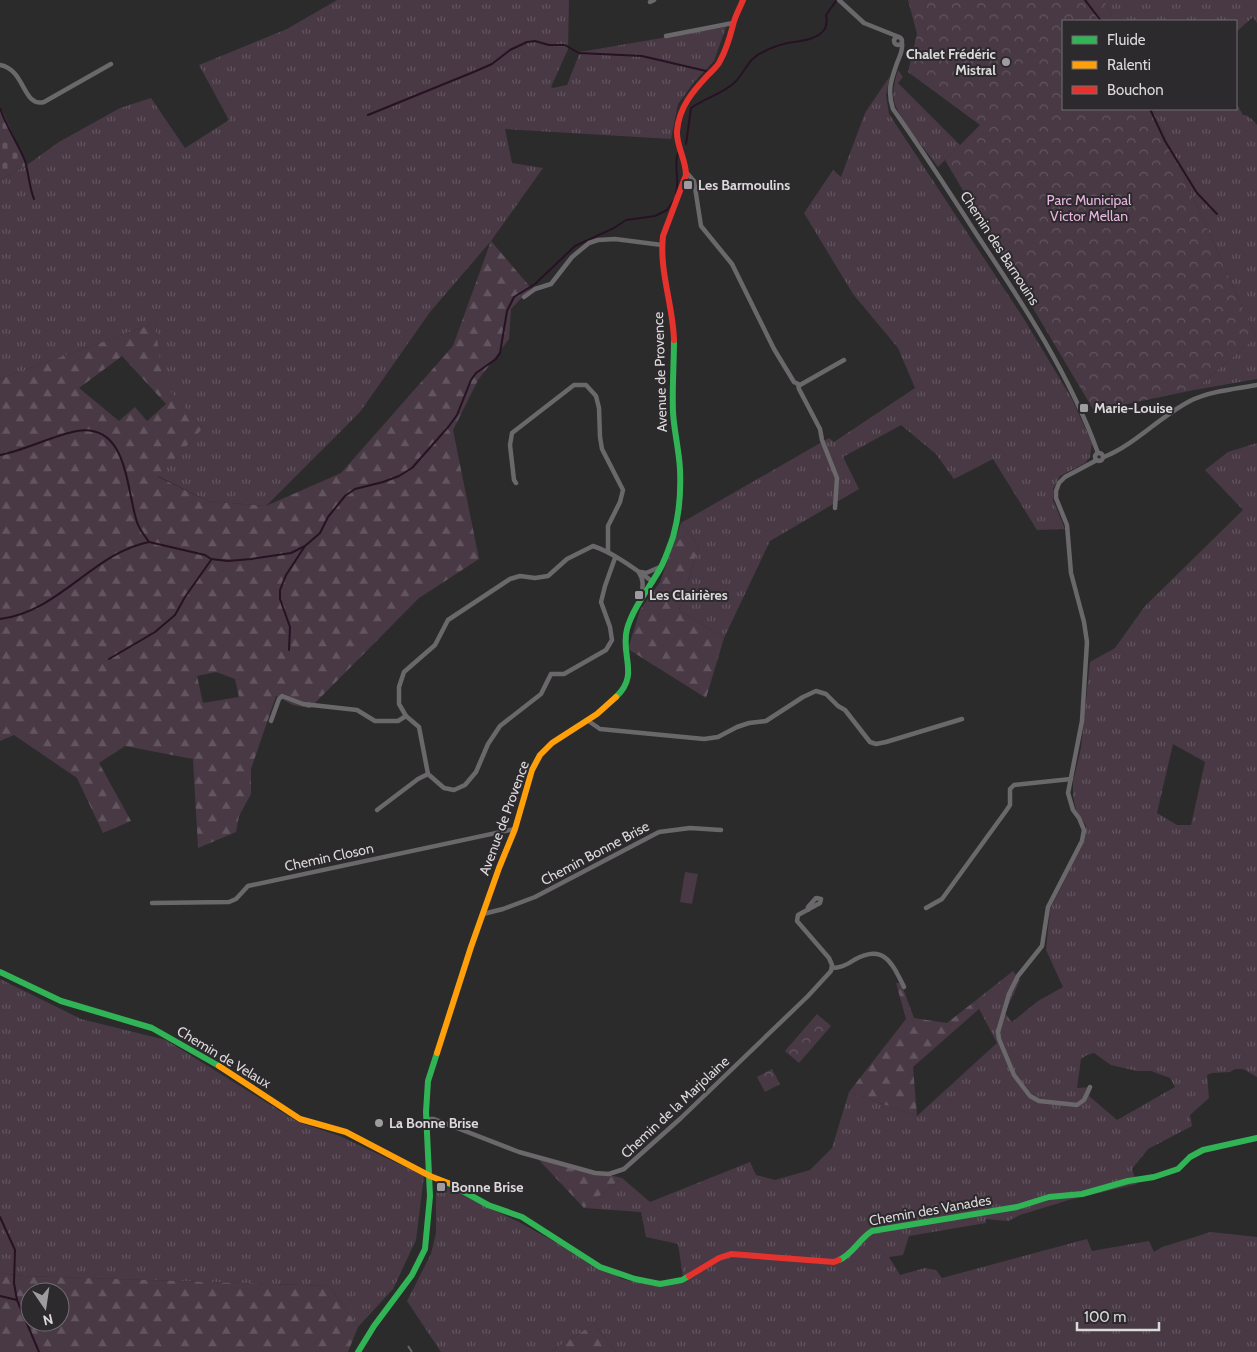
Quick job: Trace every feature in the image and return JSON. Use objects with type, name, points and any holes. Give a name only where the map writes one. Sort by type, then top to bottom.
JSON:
[{"type":"street","points":[[743,0],[720,62],[686,101],[677,131],[678,144],[686,172],[694,181],[701,226],[732,264],[774,349],[794,382],[798,384],[820,429],[825,449],[838,478],[836,508]]},
{"type":"street","points":[[839,0],[864,23],[887,33],[897,41]]},
{"type":"street","points":[[666,36],[733,23]]},
{"type":"street","name":"Chemin des Barnouins","points":[[897,41],[902,44],[902,54],[898,60]]},
{"type":"street","name":"Chemin des Barnouins","points":[[897,41],[898,60],[889,96],[893,109],[948,188],[1034,322],[1087,421],[1098,453],[1095,456],[1097,460]]},
{"type":"street","points":[[0,65],[14,70],[32,100],[39,104],[111,64]]},
{"type":"street","name":"Avenue de Provence","points":[[358,1352],[374,1326],[412,1275],[422,1257],[427,1236],[430,1175],[426,1119],[428,1081],[499,868],[516,829],[532,770],[540,755],[552,743],[598,714],[624,690],[629,675],[626,648],[627,630],[640,602],[661,567],[673,536],[679,504],[680,469],[674,428],[672,393],[674,320],[662,257],[662,245],[668,219],[685,182],[686,172]]},
{"type":"street","points":[[524,297],[535,288],[551,284],[572,257],[584,246],[598,240],[615,239],[662,245]]},
{"type":"street","points":[[798,384],[844,360]]},
{"type":"street","points":[[516,483],[514,480],[510,445],[512,434],[574,385],[586,385],[596,396],[599,408],[602,449],[623,490],[614,516],[608,526],[608,551]]},
{"type":"street","points":[[1090,1086],[1084,1100],[1077,1105],[1039,1101],[1033,1098],[1014,1074],[999,1039],[998,1032],[1009,994],[1018,976],[1042,946],[1048,907],[1082,841],[1084,830],[1073,810],[1068,793],[1082,721],[1087,642],[1084,622],[1071,573],[1067,525],[1056,498],[1056,491],[1059,482],[1065,477],[1115,452],[1135,440],[1165,416],[1201,396],[1257,385]]},
{"type":"street","points":[[1098,453],[1104,457]]},
{"type":"street","points":[[615,558],[601,602],[610,627],[612,640],[606,650],[564,674],[552,674],[541,694],[500,726],[488,744],[476,772],[465,785],[454,790],[444,788],[428,774],[419,727],[406,716],[398,699],[404,672],[435,646],[448,620],[510,579],[520,576],[535,578],[548,576],[567,559],[593,546],[608,551],[615,558],[653,582]]},
{"type":"street","points":[[638,572],[646,573],[661,567]]},
{"type":"street","points":[[638,572],[642,578],[643,585],[640,602]]},
{"type":"street","points":[[587,720],[600,729],[704,739],[718,737],[737,726],[766,721],[803,697],[816,691],[826,694],[845,710],[870,742],[876,744],[962,719]]},
{"type":"street","points":[[271,721],[279,699],[282,696],[303,704],[357,710],[375,721],[398,721],[406,716]]},
{"type":"street","points":[[377,810],[418,779],[428,774]]},
{"type":"street","points":[[926,908],[942,899],[992,831],[1010,805],[1010,790],[1014,785],[1071,779]]},
{"type":"street","name":"Chemin Bonne Brise","points":[[483,914],[535,897],[659,832],[690,828],[720,830]]},
{"type":"street","name":"Chemin Closon","points":[[152,903],[228,902],[236,899],[248,886],[516,829]]},
{"type":"street","points":[[808,910],[798,915],[797,921],[830,958],[832,968],[842,967],[869,953],[879,954],[886,958],[904,987]]},
{"type":"street","name":"Chemin de la Marjolaine","points":[[426,1119],[434,1119],[519,1152],[596,1173],[616,1172],[624,1169],[631,1163],[747,1056],[808,996],[829,974],[832,968]]},
{"type":"street","name":"Chemin de Velaux","points":[[0,972],[61,1001],[152,1028],[216,1064],[300,1119],[346,1132],[430,1175]]},
{"type":"street","name":"Chemin des Vanades","points":[[430,1175],[451,1184],[488,1205],[522,1217],[600,1267],[635,1279],[660,1284],[682,1280],[719,1258],[731,1254],[834,1262],[850,1254],[861,1236],[872,1231],[1017,1207],[1049,1197],[1082,1194],[1128,1181],[1154,1177],[1178,1168],[1190,1157],[1203,1150],[1257,1138]]},
{"type":"green space","points":[[337,0],[569,0],[568,49],[551,87],[553,88],[567,85],[580,52],[726,27],[714,61],[694,82],[678,104],[671,139],[505,129],[512,163],[543,168],[491,241],[430,312],[360,412],[266,506],[208,501],[158,476],[203,428],[162,383],[155,323],[0,379],[0,180],[27,165],[59,142],[120,108],[151,98],[185,148],[229,120],[199,65],[287,29]]},
{"type":"green space","name":"Parc Municipal Victor Mellan","points":[[908,0],[1104,0],[1114,20],[1062,20],[1062,110],[1153,110],[1256,337],[1194,390],[1094,411],[945,160],[980,125],[908,72],[917,34]]},
{"type":"green space","points":[[1104,0],[1257,0],[1257,23],[1253,17],[1237,31],[1237,20],[1114,20]]},
{"type":"green space","points":[[898,70],[903,77],[898,83],[960,145],[938,167],[907,126],[897,109],[893,93]]},
{"type":"green space","points":[[890,76],[886,95],[889,114],[1024,319],[1072,399],[1092,443],[1090,457],[1085,463],[1060,476],[1053,489],[1053,500],[1065,529],[1037,530],[993,459],[954,479],[936,454],[901,425],[843,457],[859,489],[770,541],[724,638],[679,610],[699,546],[681,523],[829,438],[834,442],[915,388],[898,348],[853,294],[804,213],[833,170],[841,177],[865,113]]},
{"type":"green space","points":[[1237,105],[1243,115],[1249,117],[1257,125],[1257,379],[1194,390],[1256,337],[1153,110],[1237,110]]},
{"type":"green space","points":[[0,106],[27,165],[0,180]]},
{"type":"green space","points":[[491,241],[531,288],[511,309],[509,339],[478,380],[453,430],[479,559],[419,598],[310,708],[293,705],[276,696],[251,769],[251,794],[239,816],[236,832],[198,848],[193,759],[125,746],[99,763],[131,821],[103,833],[77,778],[14,735],[0,741],[0,379],[155,323],[163,383],[203,428],[158,477],[208,501],[266,506],[341,473],[453,346]],"holes":[[[122,356],[166,404],[147,421],[135,407],[119,421],[79,388]],[[216,672],[235,679],[239,697],[203,703],[197,676]]]},
{"type":"green space","points":[[1257,443],[1257,1077],[1243,1069],[1207,1075],[1209,1098],[1190,1115],[1192,1126],[1148,1149],[1132,1169],[1137,1184],[1069,1200],[1020,1215],[1008,1221],[986,1219],[986,1223],[909,1236],[903,1255],[889,1257],[900,1275],[925,1268],[936,1270],[942,1278],[1087,1239],[1092,1251],[1149,1241],[1154,1252],[1162,1247],[1211,1232],[1257,1237],[1257,1352],[616,1352],[594,1324],[550,1352],[441,1352],[407,1301],[431,1254],[436,1233],[436,1182],[517,1221],[622,1279],[654,1286],[684,1283],[678,1244],[646,1237],[641,1212],[584,1208],[622,1178],[650,1202],[750,1162],[756,1175],[775,1180],[810,1170],[832,1148],[849,1092],[917,1116],[997,1043],[975,1001],[1013,971],[1020,980],[1005,1013],[1012,1022],[1038,1001],[1063,987],[1046,950],[1050,909],[1085,840],[1086,826],[1076,810],[1073,782],[1081,748],[1090,662],[1115,648],[1145,606],[1243,510],[1205,470],[1228,452]],"holes":[[[1173,744],[1205,762],[1191,825],[1177,825],[1157,813]],[[1094,1053],[1111,1065],[1137,1071],[1151,1071],[1170,1078],[1175,1087],[1117,1120],[1089,1096],[1092,1087],[1077,1088],[1081,1059]]]},
{"type":"green space","points":[[681,523],[699,546],[679,610],[724,638],[706,698],[628,649],[640,610],[660,582]]},
{"type":"green space","points":[[685,872],[698,874],[692,904],[680,902]]},
{"type":"green space","points":[[0,979],[81,1019],[166,1040],[298,1122],[340,1136],[424,1176],[416,1240],[393,1289],[358,1327],[329,1286],[24,1276],[0,1273]]},
{"type":"green space","points":[[896,983],[901,983],[914,1018],[947,1023],[975,1001],[979,1009],[913,1067],[917,1116],[849,1092],[906,1019]]},
{"type":"green space","points":[[817,1014],[831,1026],[799,1063],[785,1051]]},
{"type":"green space","points":[[772,1069],[780,1084],[765,1092],[757,1077]]},
{"type":"green space","points":[[538,1159],[622,1178],[584,1208]]},
{"type":"green space","points":[[0,1273],[24,1276],[329,1286],[358,1327],[348,1352],[0,1352]]},
{"type":"green space","points":[[594,1324],[616,1352],[550,1352]]},
{"type":"waterway","points":[[1085,0],[1100,20]]},
{"type":"waterway","points":[[686,144],[691,108],[729,87],[738,79],[754,58],[770,48],[806,40],[820,34],[826,27],[826,15],[836,1]]},
{"type":"waterway","points":[[368,115],[492,64],[510,50],[527,42],[535,41],[549,45],[565,45],[579,53],[642,56],[706,71]]},
{"type":"waterway","points":[[0,108],[25,161],[34,199]]},
{"type":"waterway","points":[[1150,110],[1165,141],[1197,193],[1217,214]]},
{"type":"waterway","points":[[676,193],[678,153]]},
{"type":"waterway","points":[[0,455],[67,433],[94,431],[106,437],[122,461],[138,525],[149,542],[205,555],[211,559],[228,561],[291,553],[305,546],[320,533],[328,517],[345,496],[355,489],[383,482],[399,476],[412,468],[449,426],[457,415],[471,380],[476,373],[496,359],[500,353],[507,311],[514,297],[535,284],[575,246],[614,228],[626,220],[655,216],[667,210],[674,200]]},
{"type":"waterway","points":[[0,619],[21,614],[40,606],[110,558],[129,548],[149,542]]},
{"type":"waterway","points":[[289,650],[290,627],[280,599],[280,590],[286,575],[305,546]]},
{"type":"waterway","points":[[109,659],[155,632],[175,615],[211,560]]},
{"type":"waterway","points":[[0,1217],[15,1250],[14,1283],[17,1300],[39,1352]]},
{"type":"waterway","points":[[0,1296],[17,1300]]},
{"type":"railway","points":[[408,1346],[412,1352]]},
{"type":"traffic: fast","points":[[616,697],[627,681],[627,629],[637,606],[662,565],[677,521],[680,477],[673,412],[674,340]]},
{"type":"traffic: fast","points":[[0,972],[61,1001],[152,1028],[219,1066]]},
{"type":"traffic: fast","points":[[358,1352],[374,1326],[412,1275],[425,1249],[430,1196],[426,1112],[428,1081],[437,1053]]},
{"type":"traffic: fast","points":[[839,1260],[872,1231],[1017,1207],[1049,1197],[1082,1194],[1128,1181],[1154,1177],[1178,1169],[1190,1157],[1203,1150],[1257,1138]]},
{"type":"traffic: fast","points":[[448,1183],[488,1205],[522,1217],[600,1267],[635,1279],[660,1284],[682,1280],[689,1276]]},
{"type":"traffic: slow","points":[[437,1053],[471,947],[515,829],[532,770],[540,755],[552,743],[597,714],[616,697]]},
{"type":"traffic: slow","points":[[219,1066],[300,1119],[346,1132],[430,1176],[448,1183]]},
{"type":"traffic: jam","points":[[674,340],[662,249],[663,236],[686,175],[677,137],[678,122],[692,93],[719,63],[743,0]]},
{"type":"traffic: jam","points":[[689,1276],[719,1258],[731,1254],[834,1262],[839,1260]]},
{"type":"place","name":"Chalet Frédéric Mistral","points":[[1006,62]]},
{"type":"place","name":"Les Barmoulins","points":[[688,185]]},
{"type":"place","name":"Marie-Louise","points":[[1084,408]]},
{"type":"place","name":"Les Clairières","points":[[639,595]]},
{"type":"place","name":"La Bonne Brise","points":[[379,1123]]},
{"type":"place","name":"Bonne Brise","points":[[441,1187]]}]
